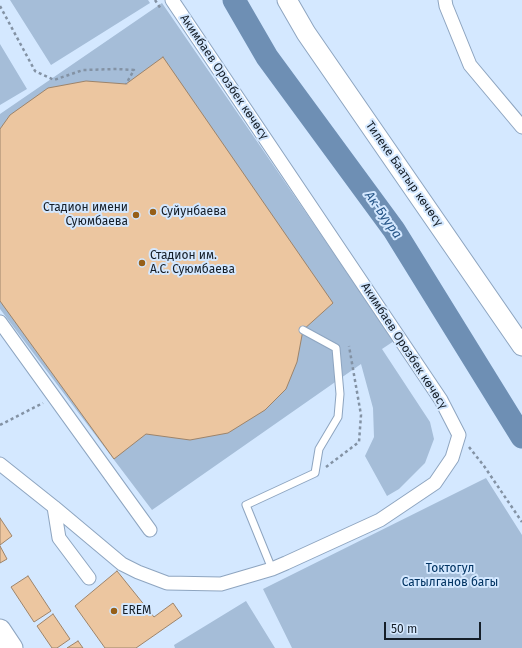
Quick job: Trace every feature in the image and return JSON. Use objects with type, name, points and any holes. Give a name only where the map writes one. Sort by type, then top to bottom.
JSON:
[{"type":"main road","points":[[0,630],[12,648]]},
{"type":"street","name":"Акимбаев Орозбек көчөсү","points":[[172,0],[441,400],[459,435]]},
{"type":"street","name":"Тилеке Баатыр көчөсү","points":[[287,0],[306,33],[522,346]]},
{"type":"street","points":[[445,0],[446,6],[470,65],[522,127]]},
{"type":"street","points":[[0,322],[150,530]]},
{"type":"street","points":[[0,464],[122,564],[167,583],[221,584],[272,569],[380,520],[435,483],[452,458],[459,435]]},
{"type":"street","points":[[54,507],[59,538],[89,578]]},
{"type":"lane","points":[[272,569],[246,505],[316,473],[319,449],[338,417],[340,394],[336,348],[303,330]]},
{"type":"path","points":[[0,6],[35,71],[54,80],[83,70],[134,70],[126,84]]},
{"type":"path","points":[[316,473],[324,469],[358,442],[361,415],[349,346]]},
{"type":"path","points":[[0,425],[54,397]]},
{"type":"path","points":[[459,435],[484,466],[522,522]]},
{"type":"green space","points":[[10,0],[148,0],[150,3],[51,65]]},
{"type":"green space","name":"Суйунбаева","points":[[162,3],[394,341],[382,349],[430,422],[434,439],[425,463],[399,489],[387,496],[365,456],[374,437],[373,408],[361,364],[152,510],[0,309],[0,114]]},
{"type":"green space","points":[[0,44],[27,89],[0,105]]},
{"type":"green space","name":"Токтогул Сатылганов багы","points":[[486,478],[522,535],[522,648],[292,648],[263,589]]},
{"type":"green space","points":[[246,601],[275,648],[175,648],[174,645]]},
{"type":"building","name":"Суйунбаева","points":[[163,57],[333,303],[303,330],[297,362],[286,389],[265,410],[228,433],[190,440],[146,434],[114,459],[0,301],[0,129],[10,115],[48,88],[86,81],[126,84]]},
{"type":"building","points":[[0,518],[12,536],[0,545]]},
{"type":"building","points":[[0,546],[7,559],[0,563]]},
{"type":"building","name":"EREM","points":[[117,571],[154,617],[173,603],[182,616],[136,648],[105,648],[75,606]]},
{"type":"building","points":[[28,576],[51,611],[34,622],[11,587]]},
{"type":"building","points":[[53,614],[70,639],[57,648],[52,648],[37,626]]},
{"type":"building","points":[[78,641],[83,648],[67,648]]},
{"type":"waterway","name":"Ак-Буура","points":[[234,0],[267,57],[394,230],[522,437]]},
{"type":"place","name":"Суйунбаева","points":[[153,212]]},
{"type":"place","name":"Стадион имени Суюмбаева","points":[[136,215]]},
{"type":"place","name":"Стадион им. А.С. Суюмбаева","points":[[142,263]]},
{"type":"place","name":"EREM","points":[[114,611]]}]
